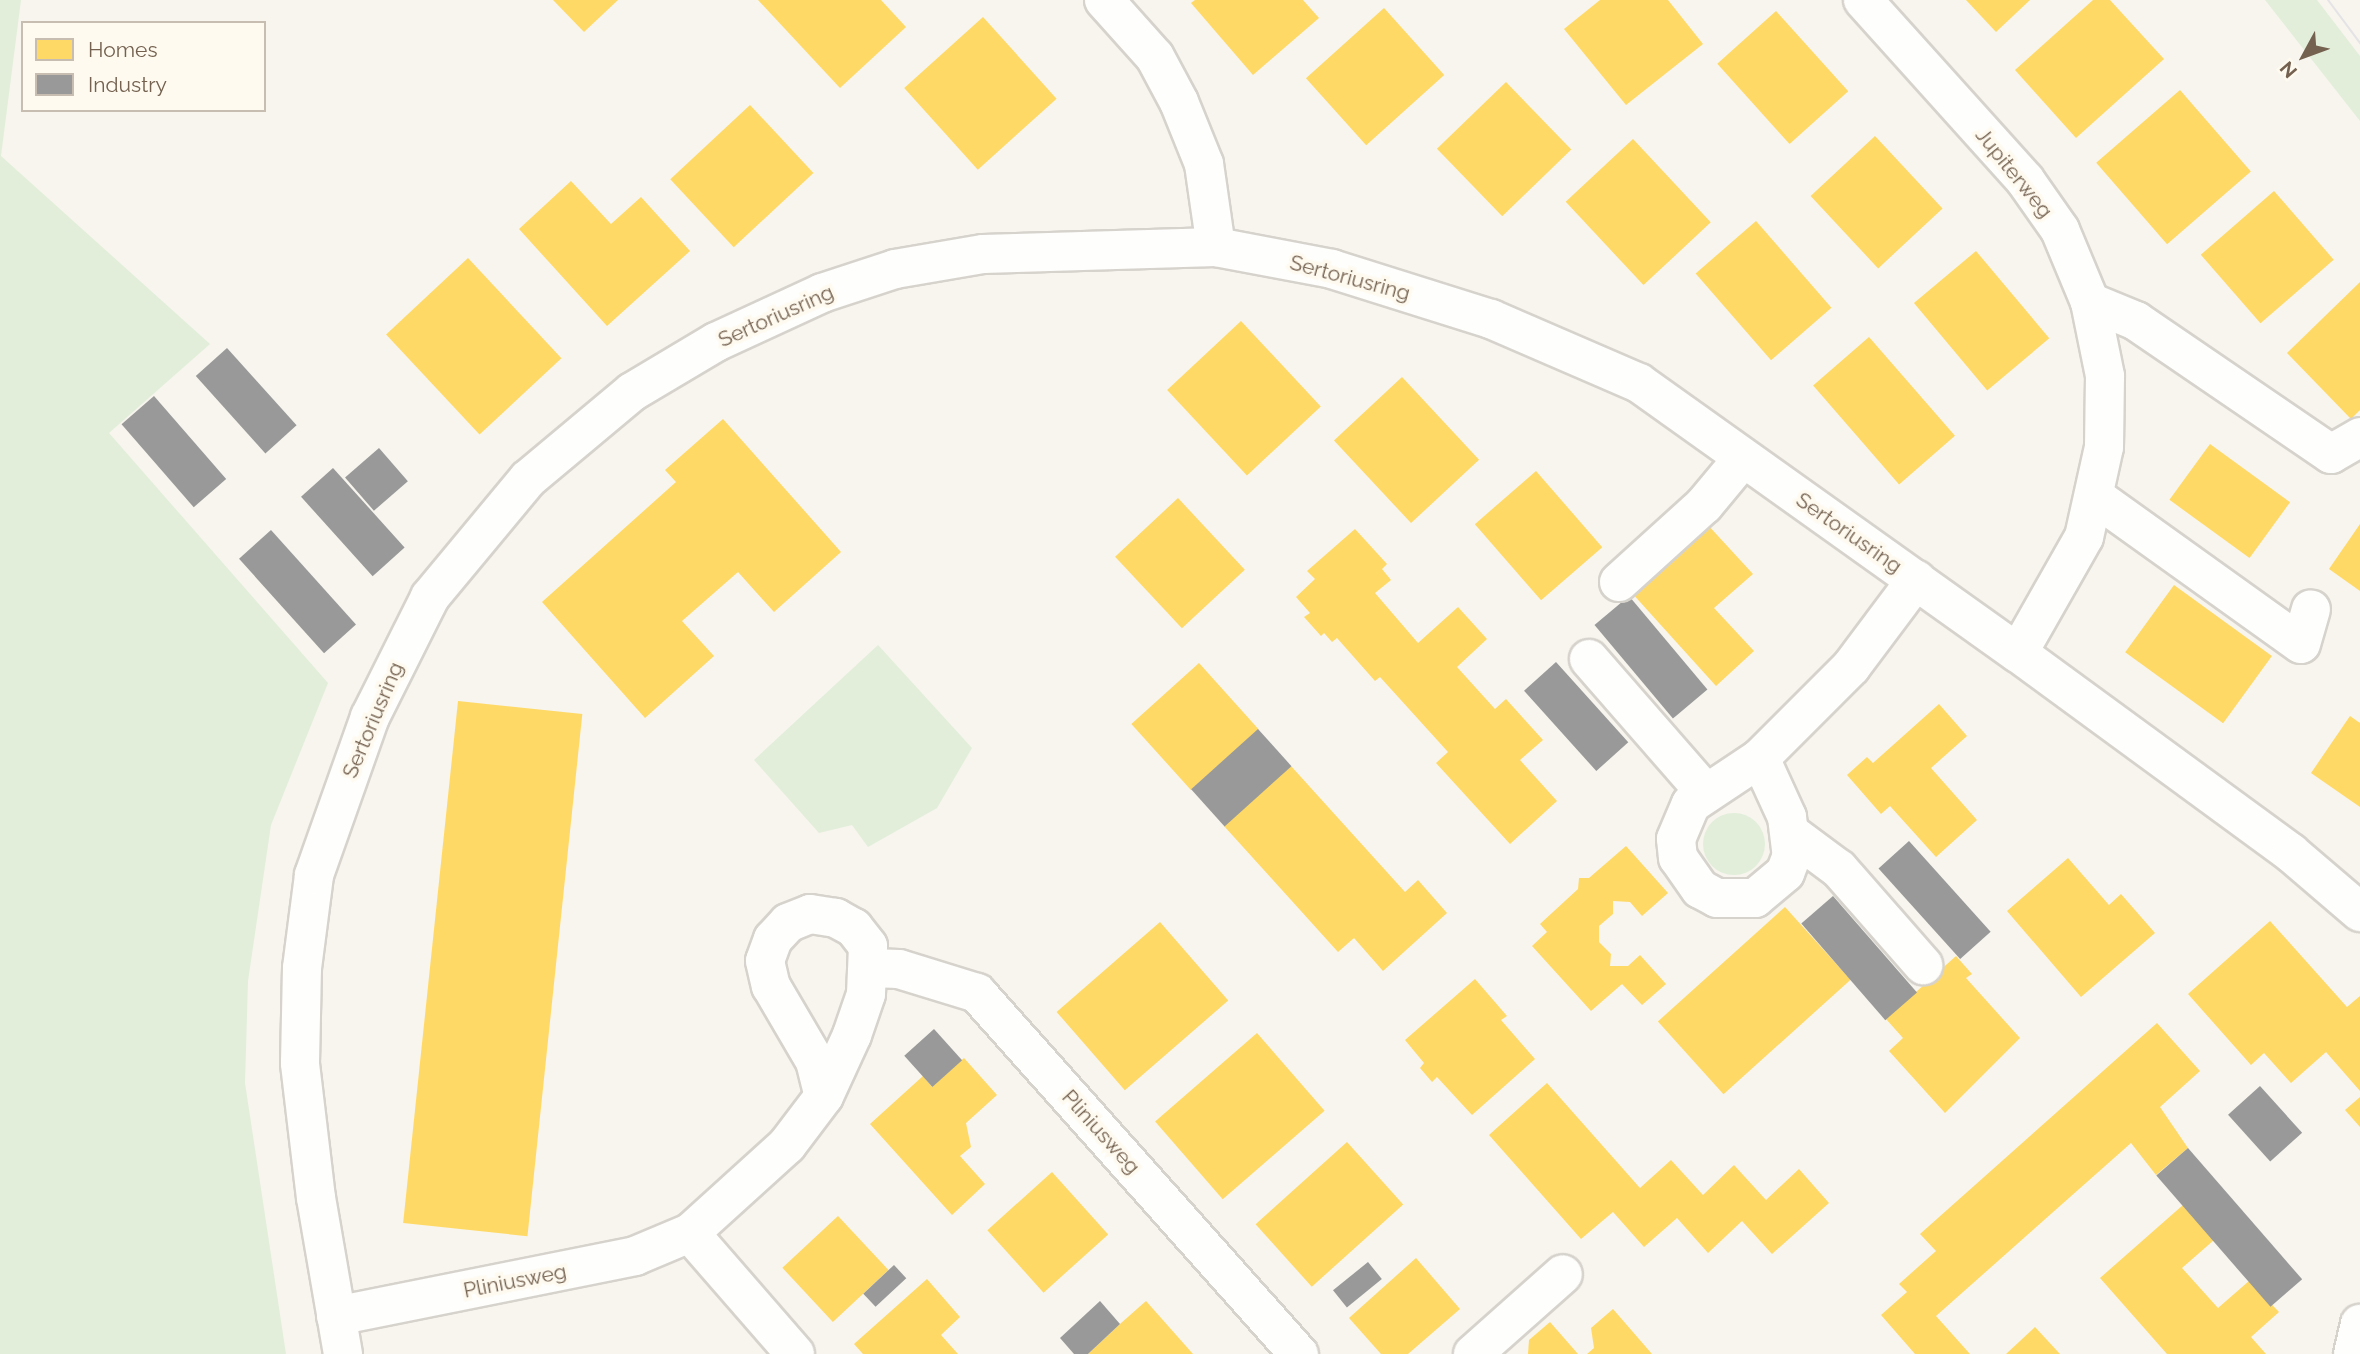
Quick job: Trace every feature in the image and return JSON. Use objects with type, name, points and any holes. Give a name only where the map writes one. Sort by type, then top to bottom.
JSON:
[{"type":"street","points":[[1104,0],[1155,57],[1179,102],[1204,164],[1216,247]]},
{"type":"street","name":"Jupiterweg","points":[[1863,0],[2025,180],[2060,230],[2090,302],[2105,376],[2104,447],[2094,496],[2084,537],[2018,653]]},
{"type":"street","name":"Sertoriusring","points":[[342,1354],[300,1063],[302,968],[314,875],[370,717],[430,597],[528,479],[632,392],[716,342],[822,293],[895,269],[983,254],[1216,247],[1332,269],[1492,318],[1639,383],[2018,653],[2291,853],[2360,912]]},
{"type":"street","points":[[2090,302],[2136,321],[2331,454],[2360,437]]},
{"type":"street","points":[[1619,582],[1704,505],[1743,458]]},
{"type":"street","points":[[2094,496],[2301,644],[2311,609]]},
{"type":"street","name":"Sertoriusring","points":[[1793,835],[1785,873],[1772,888],[1736,901],[1717,898],[1700,889],[1678,858],[1676,839],[1681,820],[1705,792],[1760,758],[1851,667],[1916,580]]},
{"type":"street","points":[[1589,659],[1705,792]]},
{"type":"street","points":[[1760,758],[1793,835],[1839,869],[1923,965]]},
{"type":"street","name":"Pliniusweg","points":[[336,1316],[635,1256],[690,1233],[787,1145],[824,1096],[852,1035],[869,968],[868,946],[855,928],[836,918],[810,915],[788,923],[773,939],[765,961],[771,986],[816,1060],[824,1096]]},
{"type":"street","name":"Pliniusweg","points":[[869,968],[899,969],[977,993],[1299,1354]]},
{"type":"street","points":[[690,1233],[795,1354]]},
{"type":"street","points":[[1473,1354],[1563,1274]]},
{"type":"street","points":[[2353,1354],[2360,1324]]},
{"type":"green space","points":[[0,0],[21,0],[1,156],[210,344],[109,433],[328,683],[271,825],[248,981],[245,1083],[286,1354],[0,1354]]},
{"type":"green space","points":[[2265,0],[2317,0],[2360,56],[2360,121]]},
{"type":"green space","points":[[878,645],[972,748],[937,808],[868,847],[852,825],[819,833],[754,760]]},
{"type":"green space","points":[[1734,813],[1756,822],[1765,844],[1756,866],[1734,875],[1712,866],[1703,844],[1712,822]]},
{"type":"building: Homes","points":[[553,0],[618,0],[584,32]]},
{"type":"building: Homes","points":[[758,0],[881,0],[906,27],[840,88]]},
{"type":"building: Homes","points":[[1195,0],[1303,0],[1319,18],[1253,75],[1191,3]]},
{"type":"building: Homes","points":[[1600,0],[1668,0],[1703,44],[1626,105],[1564,29]]},
{"type":"building: Homes","points":[[1966,0],[2030,0],[1996,32]]},
{"type":"building: Homes","points":[[2093,0],[2110,0],[2164,59],[2076,138],[2015,70]]},
{"type":"building: Homes","points":[[1384,8],[1444,75],[1366,145],[1306,78]]},
{"type":"building: Homes","points":[[1776,11],[1848,91],[1790,144],[1717,64]]},
{"type":"building: Homes","points":[[983,17],[1057,99],[978,170],[904,88]]},
{"type":"building: Homes","points":[[1506,82],[1571,150],[1502,216],[1437,149]]},
{"type":"building: Homes","points":[[2180,90],[2251,172],[2167,244],[2096,163]]},
{"type":"building: Homes","points":[[750,105],[813,173],[734,247],[670,179]]},
{"type":"building: Homes","points":[[1875,136],[1943,208],[1878,268],[1811,196]]},
{"type":"building: Homes","points":[[1633,139],[1711,222],[1643,285],[1566,202]]},
{"type":"building: Homes","points":[[571,181],[611,224],[641,197],[690,251],[607,326],[519,229]]},
{"type":"building: Homes","points":[[2274,191],[2334,260],[2260,323],[2201,255]]},
{"type":"building: Homes","points":[[1756,221],[1831,308],[1771,360],[1696,273]]},
{"type":"building: Homes","points":[[1976,251],[2049,338],[1987,390],[1914,303]]},
{"type":"building: Homes","points":[[468,258],[561,358],[480,435],[386,334]]},
{"type":"building: Homes","points":[[2360,282],[2360,410],[2351,419],[2287,353]]},
{"type":"building: Homes","points":[[1241,321],[1321,407],[1247,475],[1167,390]]},
{"type":"building: Homes","points":[[1869,337],[1955,436],[1899,484],[1813,386]]},
{"type":"building: Homes","points":[[1402,377],[1479,460],[1411,523],[1334,440]]},
{"type":"building: Homes","points":[[723,419],[841,552],[774,612],[738,572],[682,621],[714,656],[645,718],[542,602],[676,482],[665,470]]},
{"type":"building: Homes","points":[[2210,444],[2290,502],[2250,558],[2169,500]]},
{"type":"building: Homes","points":[[1536,471],[1602,547],[1541,600],[1475,524]]},
{"type":"building: Homes","points":[[1178,498],[1245,570],[1182,628],[1115,557]]},
{"type":"building: Homes","points":[[1707,524],[1753,574],[1714,608],[1754,651],[1716,686],[1631,592]]},
{"type":"building: Homes","points":[[2360,524],[2360,591],[2329,569]]},
{"type":"building: Homes","points":[[1355,529],[1387,564],[1382,569],[1391,580],[1375,593],[1418,643],[1458,607],[1487,639],[1457,667],[1495,709],[1506,699],[1543,740],[1520,760],[1557,801],[1510,844],[1436,763],[1448,752],[1380,677],[1375,681],[1337,638],[1332,642],[1324,633],[1321,636],[1304,617],[1310,613],[1296,597],[1315,579],[1307,571]]},
{"type":"building: Homes","points":[[2174,585],[2272,656],[2223,723],[2125,652]]},
{"type":"building: Homes","points":[[1199,663],[1259,729],[1191,790],[1131,724]]},
{"type":"building: Homes","points":[[458,701],[582,714],[527,1236],[403,1223]]},
{"type":"building: Homes","points":[[1939,704],[1967,736],[1931,768],[1977,820],[1936,857],[1890,806],[1881,814],[1847,775],[1867,757],[1873,763]]},
{"type":"building: Homes","points":[[2350,716],[2360,723],[2360,807],[2311,773]]},
{"type":"building: Homes","points":[[1291,766],[1405,892],[1418,880],[1447,913],[1383,971],[1354,938],[1338,952],[1224,826]]},
{"type":"building: Homes","points":[[1626,846],[1668,893],[1642,916],[1630,902],[1613,901],[1613,914],[1599,926],[1599,942],[1611,954],[1610,966],[1628,966],[1640,955],[1666,984],[1642,1005],[1622,984],[1591,1011],[1532,946],[1547,932],[1540,924],[1578,889],[1579,878],[1589,878]]},
{"type":"building: Homes","points":[[2068,858],[2109,905],[2121,894],[2155,933],[2081,997],[2007,911]]},
{"type":"building: Homes","points":[[1785,907],[1851,980],[1723,1094],[1658,1021]]},
{"type":"building: Homes","points":[[2270,921],[2347,1007],[2360,996],[2360,1091],[2326,1052],[2291,1083],[2264,1053],[2251,1065],[2188,994]]},
{"type":"building: Homes","points":[[1160,922],[1228,1000],[1125,1090],[1057,1012]]},
{"type":"building: Homes","points":[[1956,956],[1972,974],[1966,978],[2020,1038],[1945,1113],[1889,1051],[1903,1038],[1886,1019]]},
{"type":"building: Homes","points":[[1475,979],[1507,1016],[1501,1020],[1535,1059],[1472,1115],[1437,1077],[1432,1082],[1420,1068],[1424,1063],[1405,1040]]},
{"type":"building: Homes","points":[[2157,1023],[2200,1071],[2160,1107],[2188,1148],[2156,1175],[2131,1143],[1936,1316],[1970,1354],[1915,1354],[1881,1315],[1907,1292],[1899,1284],[1936,1251],[1920,1234]]},
{"type":"building: Homes","points":[[1257,1033],[1325,1111],[1223,1199],[1155,1122]]},
{"type":"building: Homes","points":[[964,1058],[997,1095],[966,1123],[971,1147],[960,1156],[985,1184],[952,1215],[870,1124],[923,1076],[932,1087]]},
{"type":"building: Homes","points":[[1547,1083],[1640,1188],[1671,1160],[1703,1195],[1734,1165],[1766,1200],[1799,1169],[1829,1203],[1772,1254],[1742,1221],[1708,1253],[1677,1218],[1644,1247],[1613,1212],[1581,1239],[1489,1135]]},
{"type":"building: Homes","points":[[2360,1097],[2360,1127],[2345,1110]]},
{"type":"building: Homes","points":[[1347,1142],[1403,1204],[1312,1287],[1256,1224]]},
{"type":"building: Homes","points":[[1052,1172],[1108,1234],[1044,1293],[987,1230]]},
{"type":"building: Homes","points":[[2183,1205],[2214,1240],[2182,1268],[2218,1308],[2249,1281],[2279,1312],[2251,1337],[2266,1354],[2167,1354],[2100,1278]]},
{"type":"building: Homes","points":[[838,1216],[888,1270],[833,1322],[782,1268]]},
{"type":"building: Homes","points":[[1416,1258],[1460,1309],[1408,1354],[1381,1354],[1349,1318]]},
{"type":"building: Homes","points":[[927,1279],[960,1317],[941,1335],[958,1354],[863,1354],[854,1344]]},
{"type":"building: Homes","points":[[1146,1301],[1193,1354],[1088,1354],[1120,1324]]},
{"type":"building: Homes","points":[[1613,1309],[1652,1354],[1587,1354],[1594,1348],[1591,1328]]},
{"type":"building: Homes","points":[[1550,1322],[1578,1354],[1528,1354],[1529,1340]]},
{"type":"building: Homes","points":[[2035,1327],[2060,1354],[2006,1354]]},
{"type":"building: Industry","points":[[227,348],[297,425],[265,453],[196,376]]},
{"type":"building: Industry","points":[[154,396],[226,479],[194,507],[122,424]]},
{"type":"building: Industry","points":[[379,448],[408,481],[374,511],[345,478]]},
{"type":"building: Industry","points":[[333,468],[405,548],[373,576],[301,497]]},
{"type":"building: Industry","points":[[271,530],[356,624],[324,653],[239,559]]},
{"type":"building: Industry","points":[[1629,596],[1707,689],[1673,718],[1595,625]]},
{"type":"building: Industry","points":[[1556,662],[1628,742],[1596,771],[1524,691]]},
{"type":"building: Industry","points":[[1258,729],[1291,766],[1225,826],[1191,789]]},
{"type":"building: Industry","points":[[1909,841],[1991,932],[1960,959],[1879,868]]},
{"type":"building: Industry","points":[[1833,896],[1917,993],[1885,1020],[1801,924]]},
{"type":"building: Industry","points":[[934,1029],[962,1060],[932,1087],[904,1056]]},
{"type":"building: Industry","points":[[2260,1086],[2302,1133],[2270,1162],[2228,1115]]},
{"type":"building: Industry","points":[[2188,1148],[2302,1279],[2270,1307],[2156,1176]]},
{"type":"building: Industry","points":[[1368,1262],[1382,1279],[1347,1307],[1333,1290]]},
{"type":"building: Industry","points":[[894,1265],[906,1278],[876,1307],[863,1294]]},
{"type":"building: Industry","points":[[1100,1301],[1120,1324],[1088,1354],[1074,1354],[1060,1338]]},
{"type":"tram line","points":[[2328,0],[2360,43]]}]
